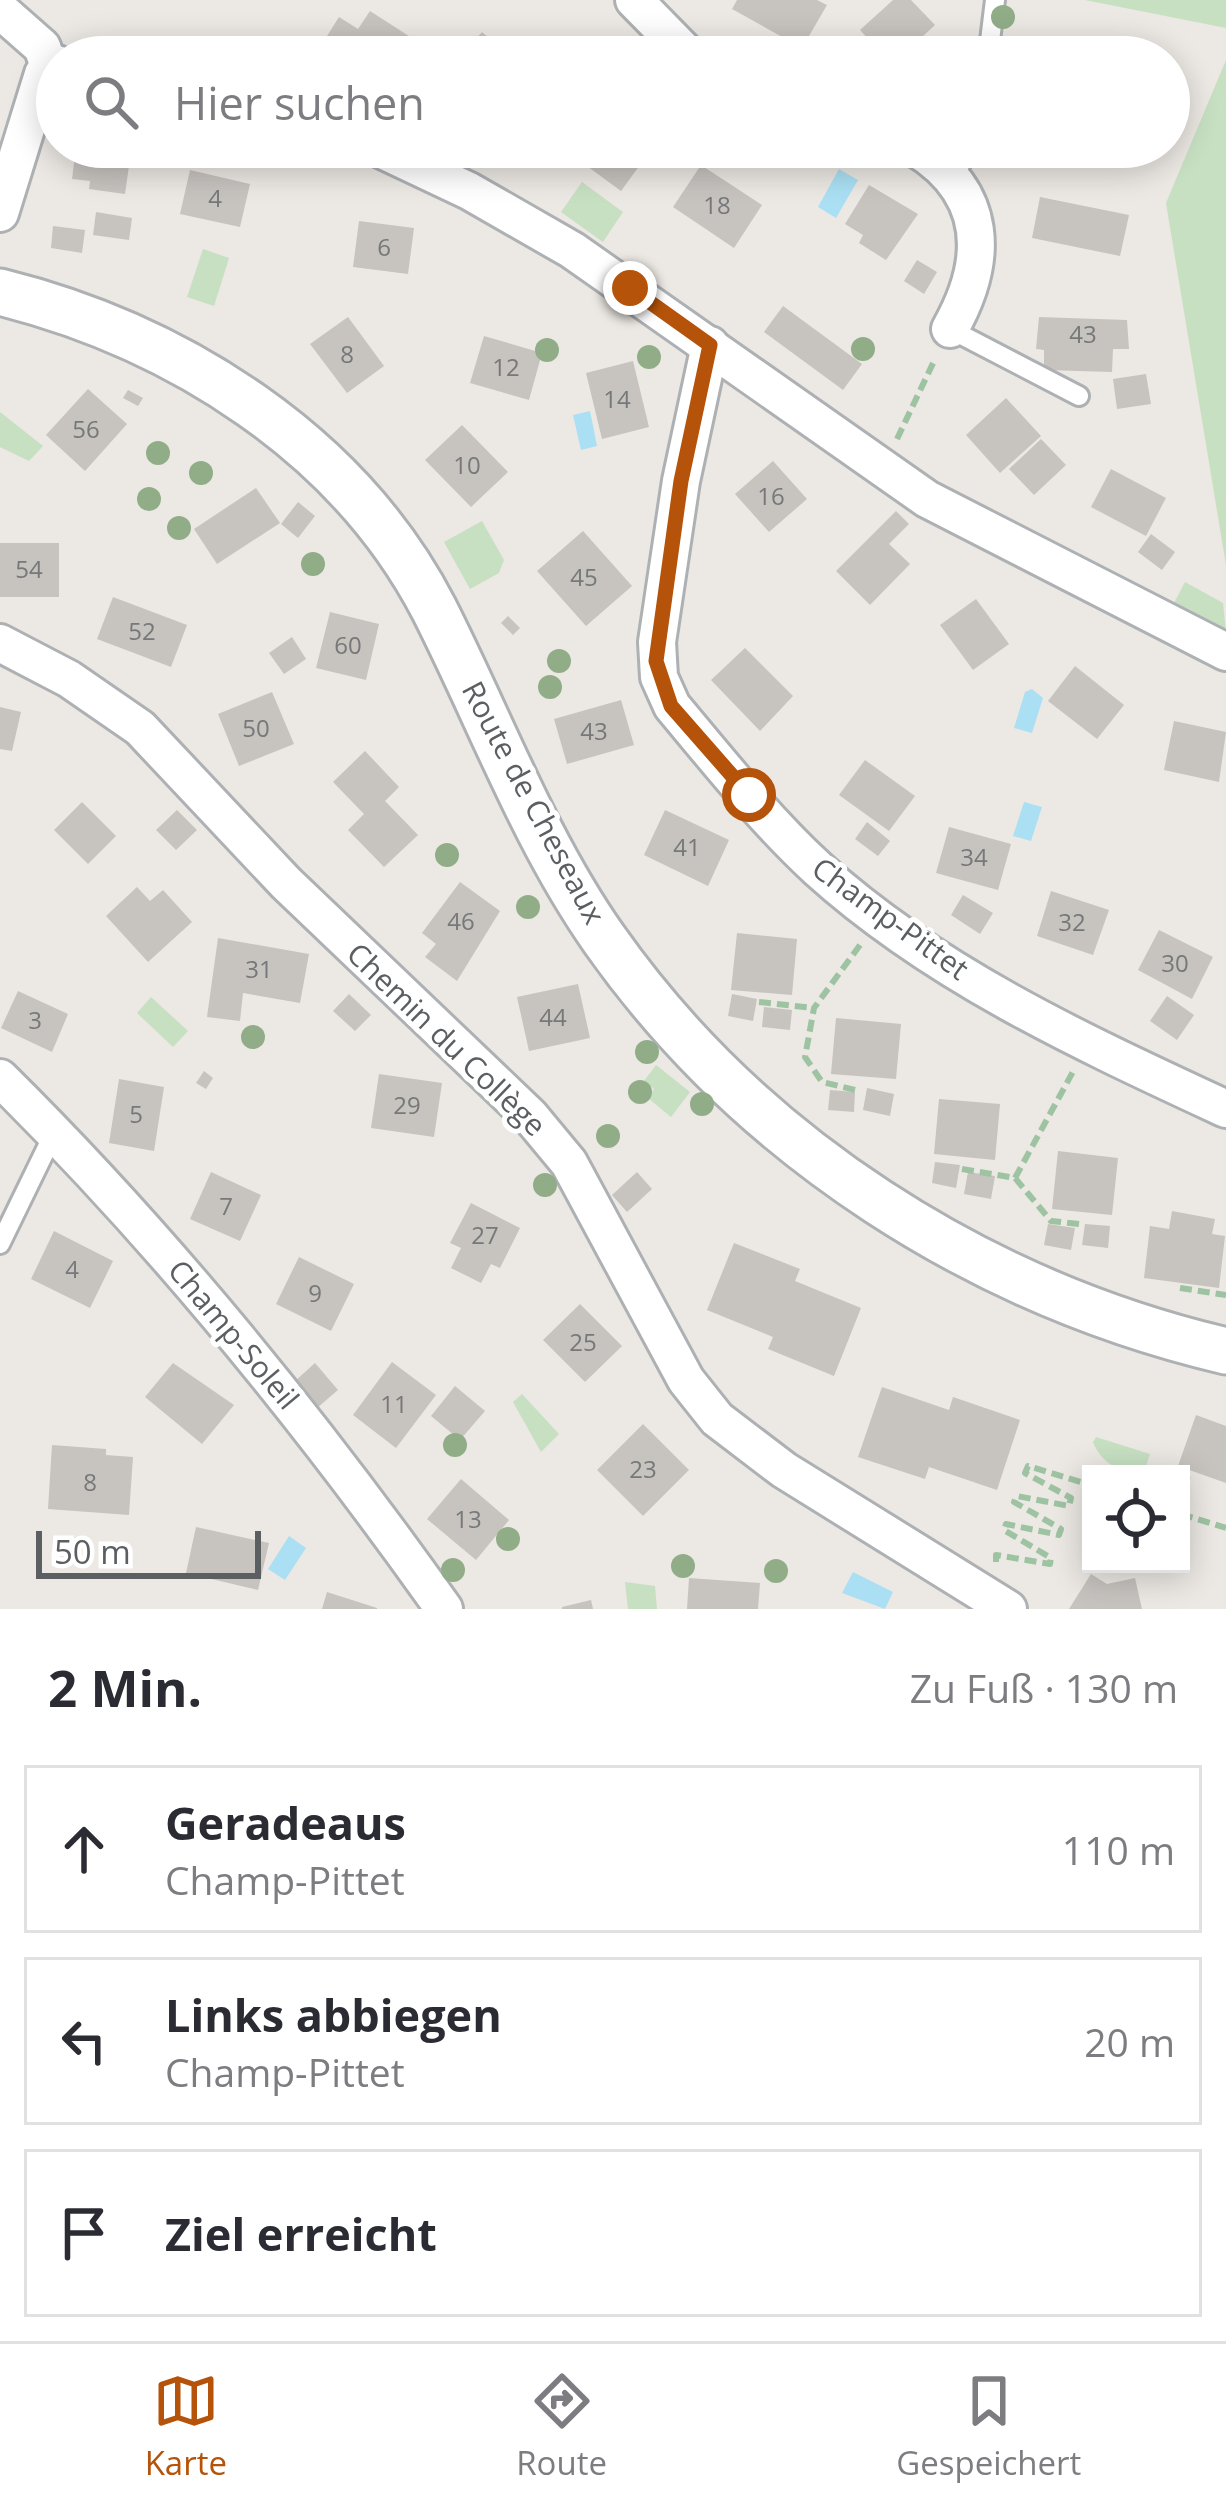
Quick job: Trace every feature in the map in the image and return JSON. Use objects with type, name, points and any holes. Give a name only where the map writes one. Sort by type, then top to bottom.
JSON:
[{"type":"street","points":[[634,0],[669,36]]},
{"type":"street","points":[[0,10],[36,42]]},
{"type":"street","points":[[1,206],[36,111]]},
{"type":"street","points":[[419,168],[520,218],[927,499],[1226,652]]},
{"type":"street","points":[[939,168],[951,178],[975,218],[979,250],[970,293],[950,328]]},
{"type":"street","name":"Route de Cheseaux","points":[[0,292],[118,328],[168,352],[263,415],[328,471],[400,555],[432,604],[541,831],[604,940],[692,1045],[787,1133],[863,1192],[957,1251],[1117,1322],[1226,1351]]},
{"type":"street","name":"Champ-Pittet","points":[[710,345],[681,481],[657,642],[659,677],[671,706],[798,849],[880,918],[988,989],[1088,1044],[1226,1109]]},
{"type":"street","name":"Chemin du Collège","points":[[0,643],[69,679],[140,728],[286,883],[530,1116],[568,1163],[686,1379],[717,1419],[784,1470],[1008,1609]]},
{"type":"street","name":"Champ-Soleil","points":[[0,1078],[273,1377],[444,1609]]},
{"type":"lane","points":[[990,36],[994,0]]},
{"type":"lane","points":[[951,178],[958,168]]},
{"type":"lane","points":[[950,328],[1079,396]]},
{"type":"lane","points":[[0,1244],[54,1133]]},
{"type":"path","points":[[883,469],[950,328]]},
{"type":"path","points":[[860,1091],[822,1082],[808,1069],[805,1057],[814,1008],[880,918]]},
{"type":"path","points":[[760,1002],[814,1008]]},
{"type":"path","points":[[1015,1178],[1088,1044]]},
{"type":"path","points":[[962,1169],[1015,1178],[1051,1221],[1079,1224]]},
{"type":"path","points":[[1180,1288],[1226,1295]]},
{"type":"path","points":[[1009,1570],[993,1560],[996,1555],[1050,1564],[1051,1558],[1004,1530],[1006,1524],[1059,1534],[1061,1529],[1014,1502],[1017,1496],[1069,1506],[1071,1498],[1025,1473],[1028,1466],[1082,1482]]},
{"type":"path","points":[[1190,1517],[1226,1528]]},
{"type":"green space","points":[[1085,0],[1226,0],[1226,28]]},
{"type":"green space","points":[[1226,60],[1226,565],[1166,203],[1181,168],[1190,168],[1190,146]]},
{"type":"green space","points":[[582,182],[623,212],[603,242],[561,212]]},
{"type":"green space","points":[[203,249],[229,258],[214,306],[187,297]]},
{"type":"green space","points":[[0,412],[43,446],[29,461],[0,447]]},
{"type":"green space","points":[[482,521],[504,560],[499,573],[470,589],[444,542]]},
{"type":"green space","points":[[1185,582],[1223,603],[1226,632],[1173,605]]},
{"type":"green space","points":[[151,997],[188,1031],[173,1047],[137,1013]]},
{"type":"green space","points":[[656,1065],[690,1092],[671,1117],[648,1098],[654,1089],[644,1081]]},
{"type":"green space","points":[[522,1394],[559,1434],[541,1452],[513,1402]]},
{"type":"green space","points":[[1096,1437],[1150,1454],[1146,1465],[1112,1465],[1093,1442]]},
{"type":"green space","points":[[625,1582],[655,1586],[657,1609],[628,1609]]},
{"type":"water","points":[[839,169],[858,180],[836,218],[818,207]]},
{"type":"water","points":[[590,411],[597,446],[581,450],[573,415]]},
{"type":"water","points":[[1032,689],[1043,698],[1032,733],[1014,728],[1025,692]]},
{"type":"water","points":[[1024,802],[1042,807],[1031,841],[1013,836]]},
{"type":"water","points":[[289,1536],[306,1548],[285,1580],[268,1569]]},
{"type":"water","points":[[853,1572],[893,1592],[885,1609],[842,1593]]},
{"type":"building","points":[[737,0],[817,0],[827,5],[809,36],[780,36],[732,9]]},
{"type":"building","points":[[893,0],[911,0],[935,25],[923,36],[866,36],[860,30]]},
{"type":"building","points":[[370,11],[409,36],[327,36],[339,17],[358,29]]},
{"type":"building","points":[[73,168],[129,168],[125,194],[89,189],[90,181],[72,179]]},
{"type":"building","points":[[590,168],[638,168],[621,191]]},
{"type":"building","points":[[699,168],[762,205],[734,248],[673,207]]},
{"type":"building","points":[[190,170],[250,184],[240,227],[180,214]]},
{"type":"building","points":[[869,185],[918,214],[886,260],[859,243],[863,235],[845,224]]},
{"type":"building","points":[[1040,197],[1129,215],[1120,256],[1032,238]]},
{"type":"building","points":[[96,212],[132,218],[129,240],[93,235]]},
{"type":"building","points":[[359,221],[414,228],[408,274],[353,267]]},
{"type":"building","points":[[53,226],[85,230],[82,253],[51,248]]},
{"type":"building","points":[[917,260],[937,272],[924,294],[904,281]]},
{"type":"building","points":[[783,306],[862,364],[843,390],[764,332]]},
{"type":"building","points":[[348,317],[384,366],[347,393],[310,344]]},
{"type":"building","points":[[1039,317],[1127,320],[1129,349],[1113,349],[1112,372],[1044,370],[1044,350],[1036,349]]},
{"type":"building","points":[[484,336],[542,353],[529,400],[470,383]]},
{"type":"building","points":[[633,361],[649,427],[602,439],[586,373]]},
{"type":"building","points":[[1146,374],[1151,404],[1117,409],[1113,379]]},
{"type":"building","points":[[88,389],[127,424],[85,471],[46,435]]},
{"type":"building","points":[[128,390],[143,398],[138,406],[123,398]]},
{"type":"building","points":[[1006,398],[1041,436],[1000,473],[966,435]]},
{"type":"building","points":[[462,425],[508,472],[471,507],[425,460]]},
{"type":"building","points":[[1041,439],[1066,465],[1034,495],[1009,469]]},
{"type":"building","points":[[773,461],[807,499],[769,532],[735,494]]},
{"type":"building","points":[[1111,469],[1166,498],[1146,536],[1091,507]]},
{"type":"building","points":[[256,488],[280,523],[217,564],[194,529]]},
{"type":"building","points":[[298,502],[315,516],[298,538],[281,524]]},
{"type":"building","points":[[896,511],[909,524],[889,544],[910,564],[870,605],[836,571]]},
{"type":"building","points":[[583,531],[632,586],[586,626],[537,571]]},
{"type":"building","points":[[1151,534],[1175,552],[1162,570],[1138,552]]},
{"type":"building","points":[[0,543],[59,543],[59,597],[0,597]]},
{"type":"building","points":[[113,597],[187,625],[171,667],[97,639]]},
{"type":"building","points":[[976,599],[1009,644],[973,670],[940,625]]},
{"type":"building","points":[[330,612],[379,624],[366,680],[316,668]]},
{"type":"building","points":[[508,616],[520,628],[513,635],[501,623]]},
{"type":"building","points":[[292,637],[306,659],[284,674],[269,653]]},
{"type":"building","points":[[745,648],[793,696],[760,731],[711,680]]},
{"type":"building","points":[[1075,666],[1124,705],[1097,739],[1048,701]]},
{"type":"building","points":[[272,692],[294,744],[239,766],[218,714]]},
{"type":"building","points":[[621,700],[634,745],[567,764],[554,719]]},
{"type":"building","points":[[0,707],[21,712],[12,751],[0,749]]},
{"type":"building","points":[[1174,721],[1226,732],[1219,782],[1164,770]]},
{"type":"building","points":[[365,751],[399,787],[385,801],[418,835],[384,867],[348,830],[364,814],[333,782]]},
{"type":"building","points":[[865,760],[915,796],[889,831],[839,795]]},
{"type":"building","points":[[82,802],[116,836],[88,864],[54,830]]},
{"type":"building","points":[[177,810],[197,830],[176,850],[156,830]]},
{"type":"building","points":[[665,810],[729,840],[708,886],[644,855]]},
{"type":"building","points":[[867,822],[890,841],[878,856],[855,839]]},
{"type":"building","points":[[949,827],[1011,844],[998,890],[936,873]]},
{"type":"building","points":[[460,882],[500,911],[457,981],[425,957],[436,944],[422,933]]},
{"type":"building","points":[[137,887],[150,901],[163,890],[192,922],[148,962],[106,916]]},
{"type":"building","points":[[1051,891],[1109,910],[1093,955],[1037,936]]},
{"type":"building","points":[[963,895],[993,913],[980,934],[951,915]]},
{"type":"building","points":[[1159,930],[1213,957],[1192,999],[1138,970]]},
{"type":"building","points":[[737,933],[797,939],[792,995],[731,990]]},
{"type":"building","points":[[218,938],[309,954],[300,1003],[243,993],[240,1021],[207,1017]]},
{"type":"building","points":[[578,984],[590,1038],[529,1051],[517,997]]},
{"type":"building","points":[[18,991],[68,1014],[52,1052],[1,1028]]},
{"type":"building","points":[[349,994],[371,1015],[355,1031],[333,1011]]},
{"type":"building","points":[[732,994],[757,999],[753,1021],[728,1016]]},
{"type":"building","points":[[1167,996],[1194,1015],[1177,1040],[1150,1021]]},
{"type":"building","points":[[764,1007],[792,1010],[790,1030],[762,1027]]},
{"type":"building","points":[[836,1018],[901,1024],[896,1079],[831,1074]]},
{"type":"building","points":[[204,1071],[213,1078],[206,1089],[196,1083]]},
{"type":"building","points":[[379,1074],[442,1083],[434,1137],[371,1128]]},
{"type":"building","points":[[119,1079],[164,1087],[154,1151],[109,1143]]},
{"type":"building","points":[[867,1088],[894,1094],[890,1116],[863,1110]]},
{"type":"building","points":[[830,1090],[855,1092],[854,1112],[828,1110]]},
{"type":"building","points":[[939,1099],[1000,1104],[995,1160],[934,1154]]},
{"type":"building","points":[[1058,1151],[1118,1158],[1112,1215],[1052,1209]]},
{"type":"building","points":[[935,1162],[960,1165],[956,1188],[932,1183]]},
{"type":"building","points":[[211,1172],[261,1195],[240,1241],[190,1219]]},
{"type":"building","points":[[637,1172],[652,1189],[627,1212],[612,1195]]},
{"type":"building","points":[[968,1172],[995,1176],[991,1199],[964,1194]]},
{"type":"building","points":[[471,1203],[520,1228],[500,1268],[491,1264],[481,1283],[451,1268],[461,1248],[450,1243]]},
{"type":"building","points":[[1172,1211],[1215,1219],[1212,1234],[1225,1236],[1219,1288],[1144,1278],[1150,1226],[1169,1229]]},
{"type":"building","points":[[1048,1224],[1075,1228],[1071,1250],[1044,1245]]},
{"type":"building","points":[[1085,1224],[1110,1226],[1108,1248],[1082,1245]]},
{"type":"building","points":[[54,1231],[113,1261],[90,1308],[31,1279]]},
{"type":"building","points":[[734,1243],[800,1269],[795,1281],[861,1308],[834,1376],[768,1349],[773,1337],[707,1310]]},
{"type":"building","points":[[299,1257],[354,1284],[331,1331],[276,1304]]},
{"type":"building","points":[[580,1304],[622,1346],[585,1382],[543,1340]]},
{"type":"building","points":[[392,1362],[436,1395],[396,1448],[353,1415]]},
{"type":"building","points":[[173,1363],[234,1405],[202,1444],[145,1397]]},
{"type":"building","points":[[315,1363],[338,1390],[317,1408],[294,1382]]},
{"type":"building","points":[[455,1386],[485,1411],[460,1440],[431,1416]]},
{"type":"building","points":[[882,1387],[949,1410],[953,1397],[1020,1420],[997,1490],[929,1467],[925,1479],[858,1457]]},
{"type":"building","points":[[1196,1415],[1226,1426],[1226,1483],[1190,1470],[1190,1465],[1178,1465]]},
{"type":"building","points":[[643,1424],[689,1470],[643,1516],[597,1470]]},
{"type":"building","points":[[52,1445],[106,1449],[106,1455],[133,1457],[129,1515],[48,1509]]},
{"type":"building","points":[[461,1479],[509,1520],[476,1560],[427,1519]]},
{"type":"building","points":[[196,1527],[269,1543],[258,1590],[186,1573]]},
{"type":"building","points":[[1091,1574],[1107,1584],[1135,1578],[1142,1609],[1069,1609]]},
{"type":"building","points":[[689,1578],[760,1583],[758,1609],[687,1609]]},
{"type":"building","points":[[327,1592],[377,1608],[377,1609],[322,1609]]},
{"type":"building","points":[[591,1600],[593,1609],[562,1609],[562,1607]]},
{"type":"route","points":[[630,288],[710,345],[681,481],[656,661],[671,706],[749,795]]}]
